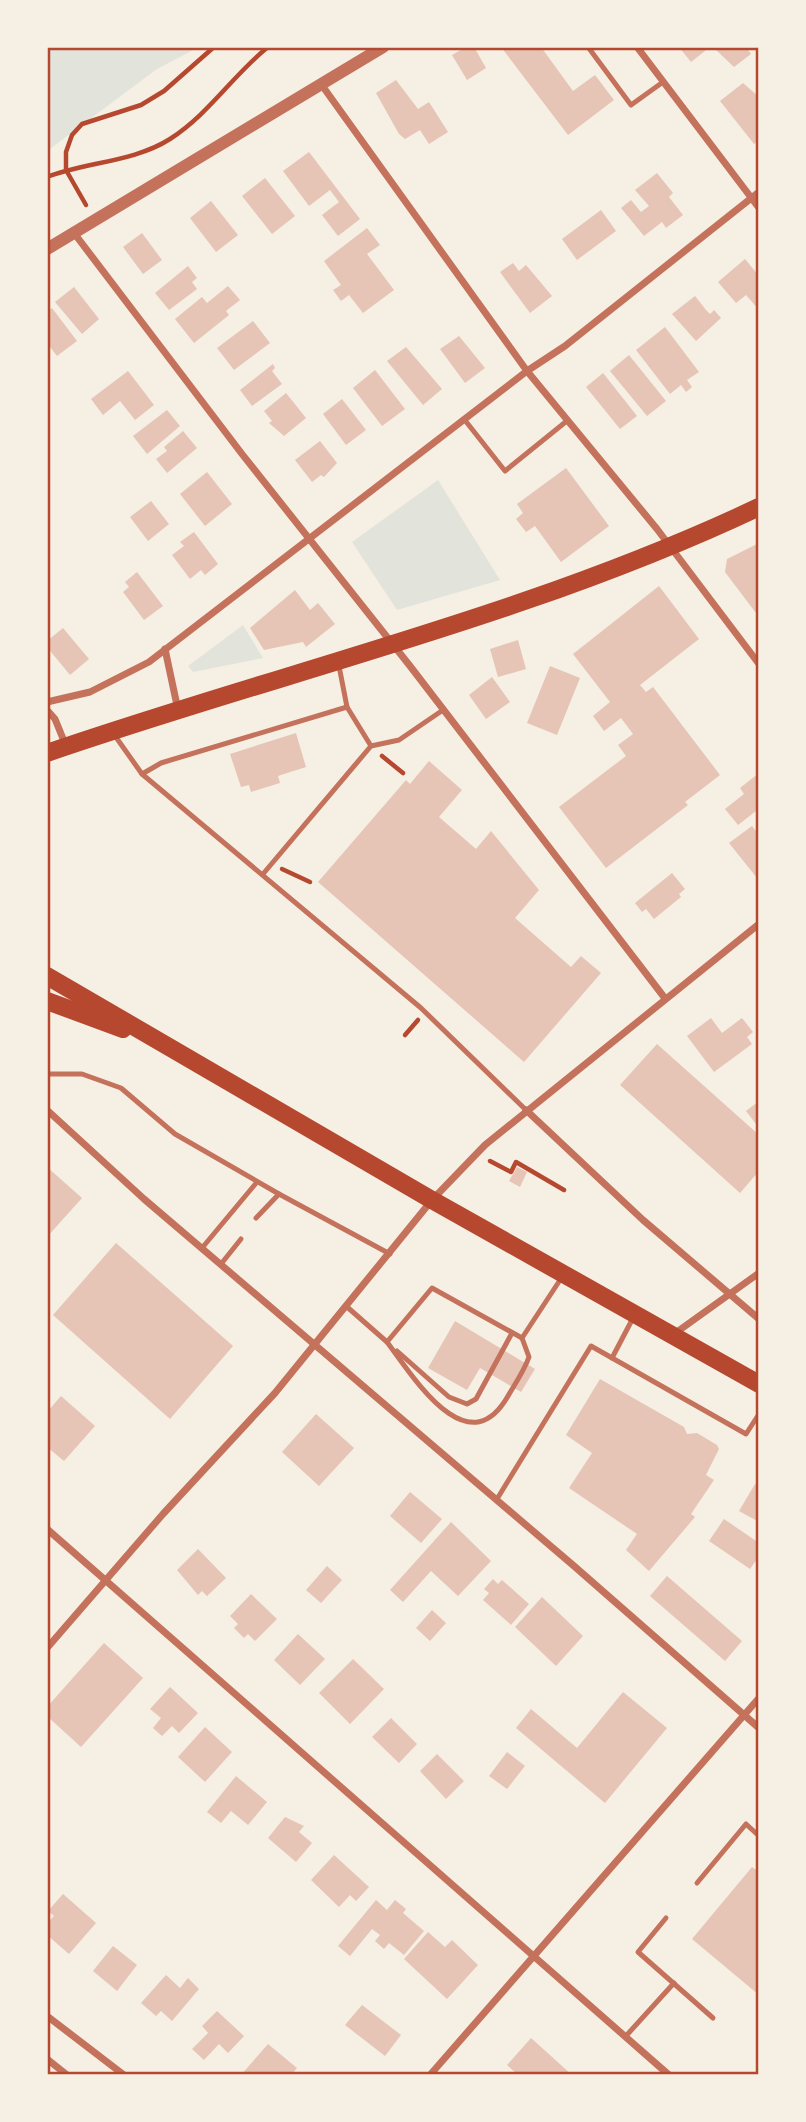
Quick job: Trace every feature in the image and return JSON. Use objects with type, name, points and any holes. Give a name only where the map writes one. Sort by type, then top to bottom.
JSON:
[{"type":"main road","points":[[47,753],[393,645],[594,578],[671,548],[759,507]]},
{"type":"main road","points":[[47,976],[432,1200],[759,1384]]},
{"type":"main road","points":[[47,1001],[154,1038]]},
{"type":"street","points":[[47,249],[383,47]]},
{"type":"street","points":[[637,47],[759,208]]},
{"type":"street","points":[[321,84],[527,370],[671,548],[759,664]]},
{"type":"street","points":[[47,702],[90,692],[124,677],[165,649],[527,370],[565,346],[759,192]]},
{"type":"street","points":[[74,233],[664,997]]},
{"type":"street","points":[[165,649],[178,711]]},
{"type":"street","points":[[47,710],[55,719],[66,746]]},
{"type":"street","points":[[47,1648],[316,1343],[432,1200],[477,1153],[664,997],[759,924]]},
{"type":"street","points":[[47,1110],[220,1264],[316,1343],[759,1728]]},
{"type":"street","points":[[526,1110],[643,1220],[759,1319]]},
{"type":"street","points":[[672,1335],[759,1273]]},
{"type":"street","points":[[47,1530],[668,2075]]},
{"type":"street","points":[[430,2075],[759,1698]]},
{"type":"street","points":[[47,2016],[124,2075]]},
{"type":"street","points":[[47,2059],[67,2075]]},
{"type":"lane","points":[[587,47],[631,105],[663,82]]},
{"type":"lane","points":[[464,419],[505,471],[568,420]]},
{"type":"lane","points":[[338,662],[347,707],[370,746]]},
{"type":"lane","points":[[142,774],[161,763],[347,707]]},
{"type":"lane","points":[[263,874],[370,746],[399,740],[443,710]]},
{"type":"lane","points":[[112,732],[142,774],[421,1008],[526,1110]]},
{"type":"lane","points":[[47,1074],[82,1074],[121,1088],[175,1134],[390,1254]]},
{"type":"lane","points":[[202,1248],[257,1182]]},
{"type":"lane","points":[[256,1218],[279,1194]]},
{"type":"lane","points":[[220,1264],[241,1239]]},
{"type":"lane","points":[[522,1338],[563,1274]]},
{"type":"lane","points":[[432,1288],[522,1338],[528,1357],[510,1393],[493,1417],[472,1424],[455,1418],[419,1386],[387,1342],[432,1288]]},
{"type":"lane","points":[[346,1306],[449,1397],[467,1404],[480,1393],[512,1333]]},
{"type":"lane","points":[[612,1358],[635,1315]]},
{"type":"lane","points":[[497,1499],[591,1346],[746,1434],[759,1414]]},
{"type":"lane","points":[[697,1882],[746,1824],[759,1836]]},
{"type":"lane","points":[[666,1918],[638,1952],[713,2018]]},
{"type":"lane","points":[[625,2037],[674,1983]]},
{"type":"path","points":[[86,205],[66,170],[69,143],[82,124],[141,105],[164,91],[214,47]]},
{"type":"path","points":[[47,177],[150,149],[169,139],[213,104],[268,47]]},
{"type":"path","points":[[370,746],[403,774]]},
{"type":"path","points":[[271,864],[310,882]]},
{"type":"path","points":[[405,1035],[418,1020]]},
{"type":"path","points":[[477,1153],[510,1172],[516,1162],[564,1189]]},
{"type":"shaded area","points":[[47,47],[199,47],[157,69],[47,151]]},
{"type":"shaded area","points":[[438,480],[500,580],[397,610],[352,542]]},
{"type":"shaded area","points":[[243,625],[263,658],[193,672],[188,666]]},
{"type":"building","points":[[466,47],[474,47],[486,68],[467,80],[452,55]]},
{"type":"building","points":[[501,47],[541,47],[573,91],[595,75],[614,100],[568,135]]},
{"type":"building","points":[[679,47],[710,47],[691,62]]},
{"type":"building","points":[[713,47],[746,47],[751,54],[734,67]]},
{"type":"building","points":[[396,80],[418,109],[429,102],[448,132],[429,144],[420,130],[405,139],[399,134],[376,93]]},
{"type":"building","points":[[743,83],[759,97],[759,140],[754,144],[720,101]]},
{"type":"building","points":[[309,152],[360,219],[338,236],[322,215],[339,202],[330,190],[309,206],[283,171]]},
{"type":"building","points":[[657,173],[673,193],[669,197],[683,215],[666,228],[662,222],[644,236],[621,208],[631,200],[641,212],[649,206],[635,190]]},
{"type":"building","points":[[265,178],[295,216],[272,234],[242,196]]},
{"type":"building","points":[[211,201],[238,235],[216,252],[190,218]]},
{"type":"building","points":[[601,210],[616,231],[577,260],[562,239]]},
{"type":"building","points":[[367,228],[380,245],[367,254],[394,290],[363,313],[349,295],[341,301],[333,290],[341,285],[324,261]]},
{"type":"building","points":[[142,233],[162,260],[143,274],[123,247]]},
{"type":"building","points":[[745,259],[759,276],[759,310],[746,295],[736,303],[718,282]]},
{"type":"building","points":[[513,263],[519,271],[526,265],[552,296],[530,313],[500,272]]},
{"type":"building","points":[[188,266],[197,278],[192,282],[197,289],[169,310],[155,293]]},
{"type":"building","points":[[228,286],[240,300],[226,311],[229,315],[194,343],[175,319],[202,297],[207,303]]},
{"type":"building","points":[[74,287],[99,319],[82,334],[55,302]]},
{"type":"building","points":[[695,296],[710,314],[714,310],[721,318],[696,341],[672,314]]},
{"type":"building","points":[[52,308],[77,341],[57,356],[47,343],[47,312]]},
{"type":"building","points":[[253,321],[270,343],[234,370],[217,348]]},
{"type":"building","points":[[665,327],[699,372],[687,380],[692,387],[686,392],[681,385],[670,394],[636,350]]},
{"type":"building","points":[[459,336],[485,368],[465,383],[440,349]]},
{"type":"building","points":[[406,347],[442,389],[423,405],[387,361]]},
{"type":"building","points":[[629,355],[666,401],[647,416],[610,371]]},
{"type":"building","points":[[273,364],[275,368],[272,371],[282,384],[252,406],[240,390]]},
{"type":"building","points":[[375,370],[405,409],[382,426],[353,388]]},
{"type":"building","points":[[128,371],[154,405],[135,420],[120,401],[103,415],[91,399]]},
{"type":"building","points":[[603,373],[637,416],[620,429],[586,387]]},
{"type":"building","points":[[286,393],[306,418],[284,436],[269,423],[272,421],[264,411]]},
{"type":"building","points":[[342,399],[366,430],[346,445],[323,414]]},
{"type":"building","points":[[167,410],[180,426],[147,454],[133,436]]},
{"type":"building","points":[[183,431],[197,448],[167,473],[156,459],[167,451],[164,447]]},
{"type":"building","points":[[320,441],[337,463],[324,477],[321,475],[312,482],[295,460]]},
{"type":"building","points":[[566,468],[609,526],[561,562],[535,526],[526,532],[516,519],[523,513],[517,504]]},
{"type":"building","points":[[207,472],[232,504],[205,526],[180,494]]},
{"type":"building","points":[[151,501],[169,524],[148,541],[130,517]]},
{"type":"building","points":[[194,532],[218,564],[205,575],[201,570],[190,579],[172,555],[184,546],[180,542]]},
{"type":"building","points":[[759,543],[759,617],[725,572],[727,559]]},
{"type":"building","points":[[137,572],[163,606],[144,620],[123,592],[129,587],[125,582]]},
{"type":"building","points":[[659,586],[699,639],[640,685],[646,692],[653,687],[720,775],[685,802],[688,805],[606,868],[559,807],[626,756],[618,745],[633,734],[621,718],[604,731],[593,716],[610,702],[573,654]]},
{"type":"building","points":[[295,590],[310,610],[318,603],[335,624],[306,647],[303,642],[264,650],[250,628]]},
{"type":"building","points":[[63,628],[89,659],[70,675],[47,647],[47,641]]},
{"type":"building","points":[[518,640],[526,669],[498,677],[490,649]]},
{"type":"building","points":[[550,666],[580,678],[557,735],[527,723]]},
{"type":"building","points":[[492,677],[510,702],[486,719],[469,695]]},
{"type":"building","points":[[296,733],[306,767],[278,776],[280,783],[251,792],[249,785],[241,787],[230,754]]},
{"type":"building","points":[[429,761],[462,790],[439,817],[476,849],[491,831],[539,890],[515,918],[571,967],[581,956],[601,973],[524,1062],[318,882],[406,780],[410,784]]},
{"type":"building","points":[[759,773],[759,814],[756,811],[738,825],[725,809],[744,794],[740,788]]},
{"type":"building","points":[[752,826],[759,835],[757,878],[729,843]]},
{"type":"building","points":[[672,873],[685,889],[679,894],[681,897],[654,919],[646,909],[642,912],[635,903]]},
{"type":"building","points":[[711,1018],[722,1033],[742,1018],[753,1032],[747,1037],[752,1044],[714,1072],[687,1036]]},
{"type":"building","points":[[657,1044],[759,1135],[759,1171],[740,1193],[620,1085]]},
{"type":"building","points":[[759,1101],[759,1128],[746,1111]]},
{"type":"building","points":[[47,1167],[82,1198],[47,1237]]},
{"type":"building","points":[[517,1167],[527,1172],[520,1187],[509,1181]]},
{"type":"building","points":[[116,1243],[233,1346],[170,1419],[53,1315]]},
{"type":"building","points":[[455,1321],[535,1369],[521,1392],[480,1368],[467,1390],[428,1368]]},
{"type":"building","points":[[600,1379],[684,1427],[687,1434],[697,1433],[719,1449],[706,1475],[714,1480],[691,1514],[695,1517],[649,1571],[626,1550],[637,1534],[569,1488],[592,1453],[566,1435]]},
{"type":"building","points":[[61,1396],[95,1426],[64,1461],[47,1447],[47,1412]]},
{"type":"building","points":[[316,1414],[354,1448],[319,1486],[282,1452]]},
{"type":"building","points":[[755,1484],[759,1486],[759,1522],[739,1511]]},
{"type":"building","points":[[410,1492],[442,1519],[421,1543],[390,1516]]},
{"type":"building","points":[[724,1519],[759,1543],[759,1556],[750,1569],[709,1541]]},
{"type":"building","points":[[451,1522],[491,1561],[458,1596],[431,1571],[403,1602],[390,1590]]},
{"type":"building","points":[[198,1549],[226,1578],[207,1596],[202,1591],[198,1595],[177,1570]]},
{"type":"building","points":[[327,1566],[342,1580],[321,1603],[306,1590]]},
{"type":"building","points":[[667,1576],[742,1641],[725,1661],[650,1596]]},
{"type":"building","points":[[493,1579],[498,1584],[502,1580],[529,1604],[511,1625],[483,1600],[489,1593],[484,1589]]},
{"type":"building","points":[[251,1594],[277,1619],[255,1641],[248,1634],[244,1638],[234,1628],[238,1624],[230,1616]]},
{"type":"building","points":[[542,1597],[583,1636],[556,1666],[515,1627]]},
{"type":"building","points":[[432,1610],[446,1623],[430,1641],[416,1628]]},
{"type":"building","points":[[298,1634],[325,1659],[300,1685],[274,1660]]},
{"type":"building","points":[[104,1643],[143,1678],[81,1747],[47,1716],[47,1707]]},
{"type":"building","points":[[353,1659],[384,1689],[350,1724],[319,1693]]},
{"type":"building","points":[[170,1687],[198,1713],[179,1733],[172,1726],[162,1736],[153,1728],[161,1718],[150,1709]]},
{"type":"building","points":[[623,1692],[667,1728],[605,1803],[516,1728],[531,1709],[577,1748]]},
{"type":"building","points":[[391,1718],[417,1744],[399,1763],[372,1737]]},
{"type":"building","points":[[205,1727],[232,1752],[205,1782],[178,1757]]},
{"type":"building","points":[[507,1752],[525,1766],[507,1789],[489,1776]]},
{"type":"building","points":[[437,1754],[464,1781],[446,1799],[420,1771]]},
{"type":"building","points":[[236,1776],[267,1802],[248,1825],[231,1811],[221,1823],[207,1812]]},
{"type":"building","points":[[285,1817],[304,1826],[299,1832],[312,1843],[296,1862],[268,1838]]},
{"type":"building","points":[[334,1855],[369,1887],[356,1901],[350,1895],[339,1907],[311,1880]]},
{"type":"building","points":[[752,1867],[759,1872],[759,1995],[692,1939]]},
{"type":"building","points":[[63,1894],[96,1923],[69,1954],[47,1935],[47,1923],[54,1916],[48,1911]]},
{"type":"building","points":[[376,1900],[387,1910],[395,1900],[406,1909],[403,1913],[424,1931],[404,1955],[389,1943],[384,1949],[375,1941],[380,1935],[372,1929],[350,1956],[338,1946]]},
{"type":"building","points":[[428,1932],[445,1947],[452,1940],[478,1965],[447,1999],[404,1959]]},
{"type":"building","points":[[113,1946],[137,1965],[117,1991],[93,1971]]},
{"type":"building","points":[[166,1975],[180,1988],[188,1978],[199,1989],[172,2021],[161,2011],[156,2016],[141,2003]]},
{"type":"building","points":[[362,2005],[401,2035],[385,2056],[345,2025]]},
{"type":"building","points":[[217,2011],[244,2036],[228,2053],[219,2044],[204,2060],[192,2049],[208,2033],[202,2026]]},
{"type":"building","points":[[531,2038],[572,2075],[518,2075],[507,2065]]},
{"type":"building","points":[[268,2044],[297,2068],[291,2075],[241,2075]]}]
